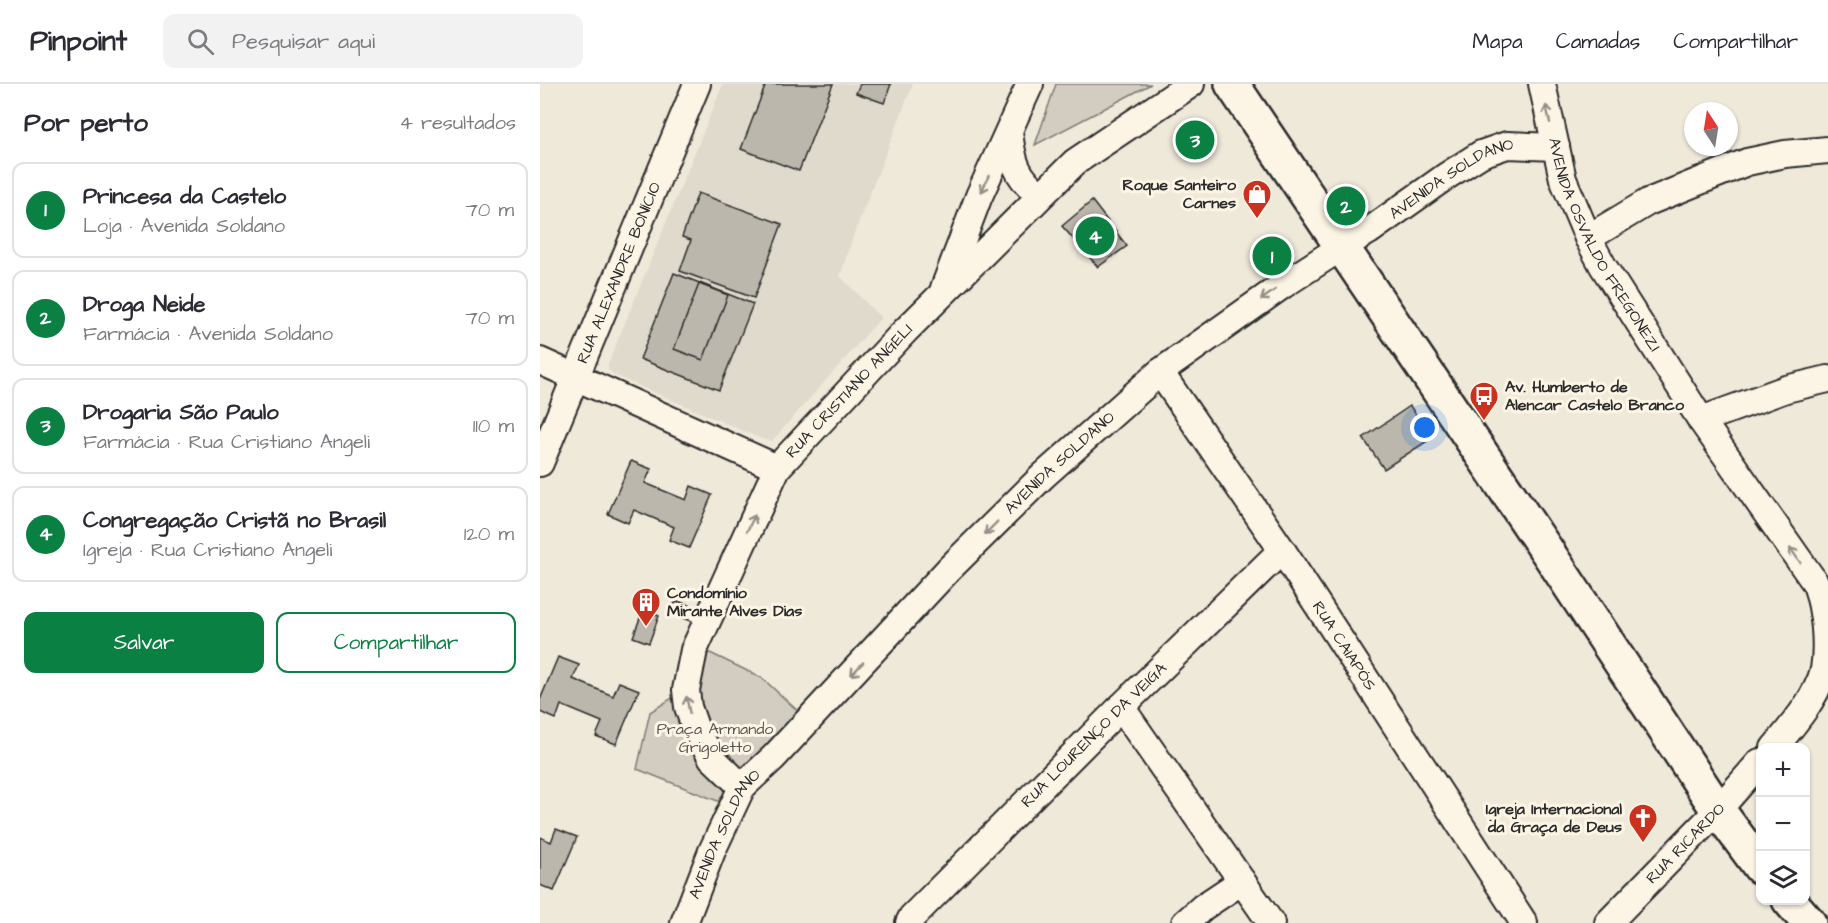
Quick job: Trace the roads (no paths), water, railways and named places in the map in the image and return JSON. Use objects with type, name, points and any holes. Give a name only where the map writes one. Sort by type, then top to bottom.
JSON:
[{"type":"main road","points":[[1232,84],[1343,246],[1718,810],[1756,860]]},
{"type":"main road","points":[[1793,905],[1809,923]]},
{"type":"street","name":"RUA ALEXANDRE BONÍCIO","points":[[540,463],[697,84]]},
{"type":"street","points":[[941,295],[979,196],[1030,84]]},
{"type":"street","name":"RUA CRISTIANO ANGELI","points":[[742,787],[712,758],[696,730],[688,707],[686,690],[694,650],[777,468],[905,331],[1075,162],[1191,84]]},
{"type":"street","name":"AVENIDA OSVALDO FREGONEZI","points":[[1542,84],[1563,179],[1588,238],[1603,266],[1701,420],[1816,584],[1826,605]]},
{"type":"street","points":[[1009,131],[1013,160],[1017,169],[1024,182],[1041,195]]},
{"type":"street","name":"AVENIDA SOLDANO","points":[[684,923],[712,851],[742,787],[774,757],[949,570],[1028,491],[1160,372],[1274,291],[1369,231],[1481,154],[1507,145],[1556,147]]},
{"type":"street","points":[[1588,238],[1648,202],[1748,162],[1785,153],[1828,150]]},
{"type":"street","points":[[540,361],[777,468]]},
{"type":"street","name":"RUA CAIAPÓS","points":[[1160,372],[1282,550],[1524,923]]},
{"type":"street","points":[[1701,420],[1786,389],[1828,379]]},
{"type":"street","name":"RUA LOURENÇO DA VEIGA","points":[[904,921],[1282,550]]},
{"type":"street","points":[[1777,743],[1815,691],[1825,669],[1826,605]]},
{"type":"street","points":[[1121,707],[1271,923]]},
{"type":"street","name":"RUA RICARDO","points":[[1608,923],[1756,768]]},
{"type":"street","points":[[1185,923],[1203,907],[1242,881]]},
{"type":"lane","points":[[679,609],[708,620]]},
{"type":"place","name":"Drogaria São Paulo","points":[[1195,140]]},
{"type":"place","name":"Droga Neide","points":[[1346,206]]},
{"type":"place","name":"Roque Santeiro Carnes","points":[[1257,220]]},
{"type":"place","name":"Congregação Cristã no Brasil","points":[[1095,236]]},
{"type":"place","name":"Princesa da Castelo","points":[[1272,256]]},
{"type":"place","name":"Av. Humberto de Alencar Castelo Branco","points":[[1484,422]]},
{"type":"place","name":"Condomínio Mirante Alves Dias","points":[[646,628]]},
{"type":"place","name":"Igreja Internacional da Graça de Deus","points":[[1643,844]]},
{"type":"park label","name":"Praça Armando Grigoletto","points":[[715,738]]}]
